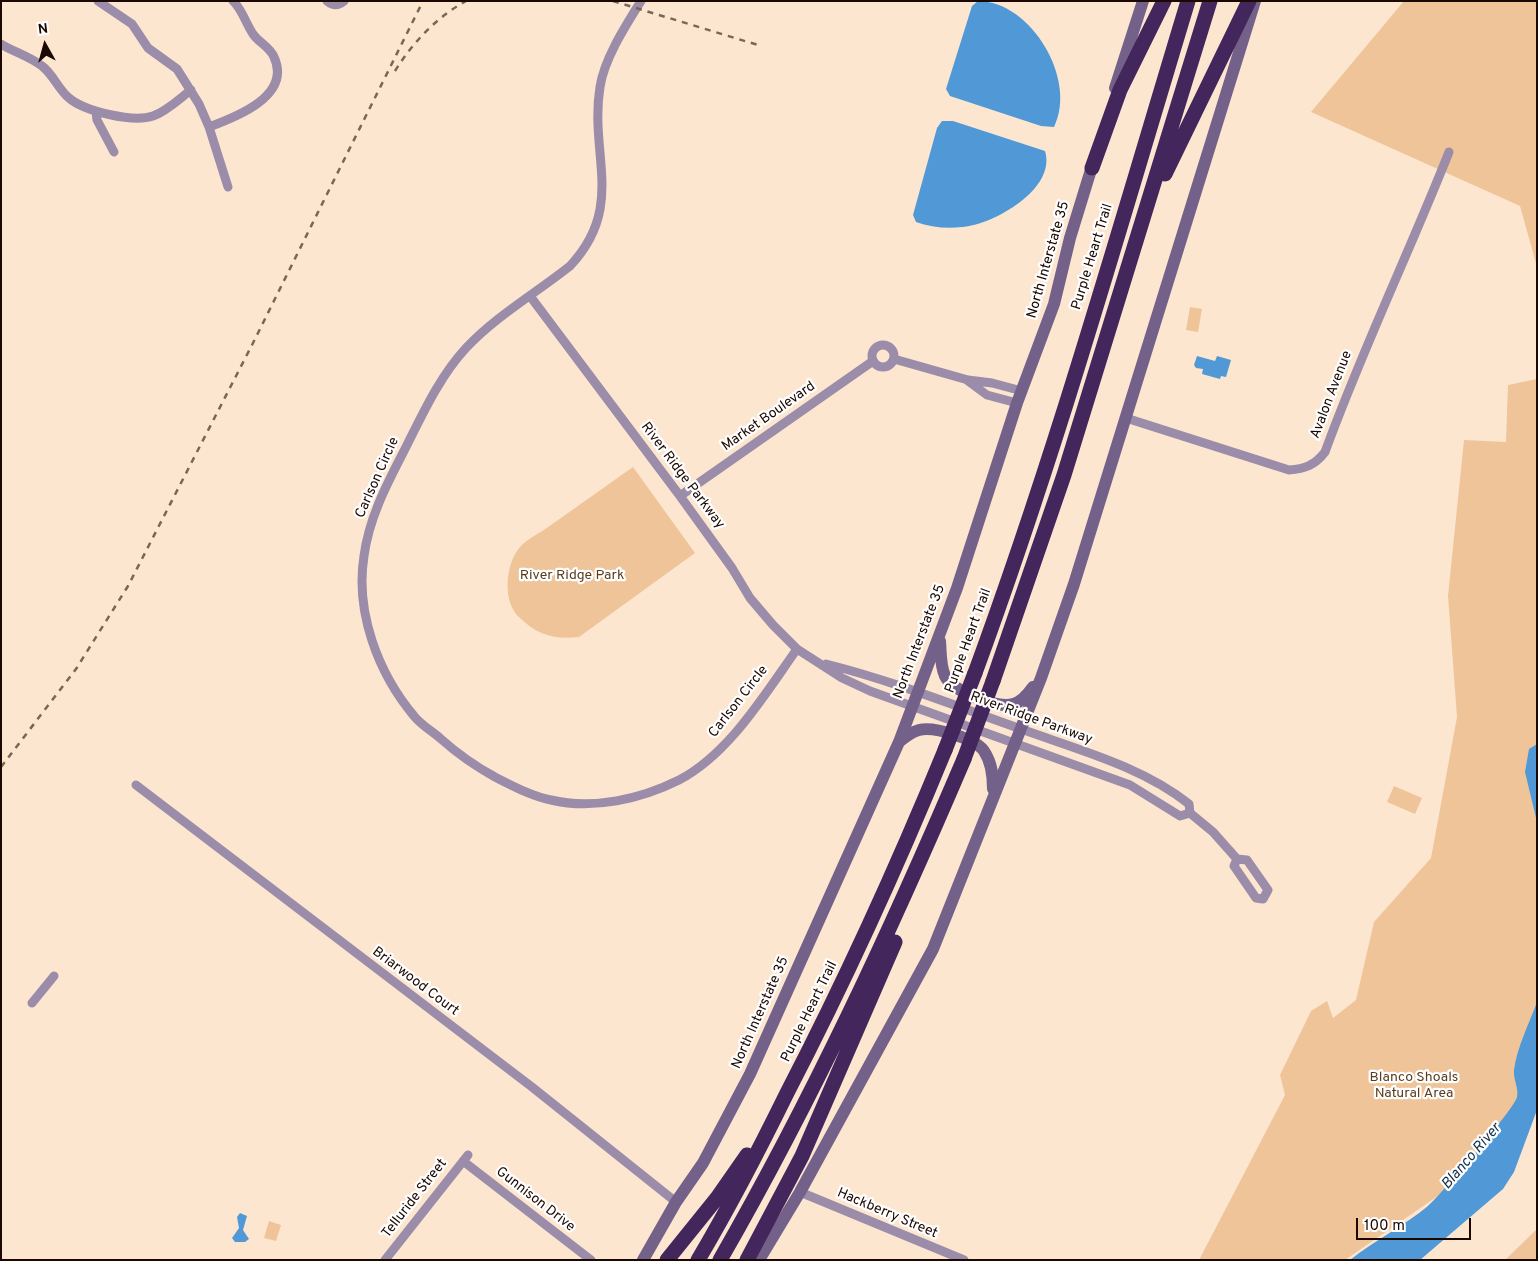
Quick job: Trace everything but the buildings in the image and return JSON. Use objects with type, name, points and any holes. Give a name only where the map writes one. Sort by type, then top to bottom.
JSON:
[{"type":"highway","points":[[1092,168],[1120,90],[1164,1]]},
{"type":"highway","name":"Purple Heart Trail","points":[[698,1260],[748,1172],[876,912],[945,750],[975,673],[1003,597],[1050,453],[1188,1]]},
{"type":"highway","points":[[720,1260],[789,1136],[849,1016],[888,935],[964,759],[1040,550],[1210,1]]},
{"type":"highway","points":[[1142,223],[1249,1]]},
{"type":"highway","points":[[747,1260],[802,1156],[864,1016],[933,852],[958,784],[964,759]]},
{"type":"highway","points":[[667,1260],[717,1198],[788,1093]]},
{"type":"main road","name":"North Interstate 35","points":[[643,1260],[676,1202],[703,1163],[750,1074],[899,742],[940,636],[1019,397],[1054,304],[1070,238],[1143,1]]},
{"type":"main road","points":[[759,1260],[800,1192],[934,949],[1041,678],[1074,584],[1255,1]]},
{"type":"main road","points":[[940,636],[945,676],[955,689],[1002,706],[1015,704],[1026,697],[1041,678]]},
{"type":"main road","points":[[899,742],[910,733],[934,729],[976,743],[984,750],[992,767],[994,794]]},
{"type":"street","points":[[98,1],[132,24],[148,48],[177,69],[191,90],[209,127],[228,187]]},
{"type":"street","points":[[209,127],[233,118],[257,104],[274,84],[276,69],[274,56],[253,36],[233,1]]},
{"type":"street","points":[[327,1],[332,5],[340,5],[344,1]]},
{"type":"street","name":"Carlson Circle","points":[[641,1],[616,43],[600,85],[598,114],[603,179],[601,210],[593,231],[581,254],[570,266],[467,347],[443,376],[373,516],[363,556],[362,591],[371,641],[386,674],[415,719],[460,756],[524,792],[552,801],[584,804],[617,800],[654,791],[680,779],[709,760],[731,738],[797,649]]},
{"type":"street","points":[[1,44],[44,67],[68,97],[79,105],[96,112],[142,118],[151,117],[162,112],[191,90]]},
{"type":"street","points":[[96,112],[97,120],[114,152]]},
{"type":"street","name":"Avalon Avenue","points":[[1126,418],[1289,470],[1308,467],[1318,461],[1325,452],[1352,376],[1419,227],[1449,152]]},
{"type":"street","name":"River Ridge Parkway","points":[[530,296],[680,496],[732,568],[750,598],[773,626],[797,649],[849,681],[912,706],[1130,785],[1180,816],[1190,813]]},
{"type":"street","name":"Market Boulevard","points":[[881,345],[887,346],[892,350],[894,359],[890,365],[878,366],[873,361],[873,351],[881,345]]},
{"type":"street","name":"Market Boulevard","points":[[894,359],[968,380],[992,383],[1019,397]]},
{"type":"street","name":"Market Boulevard","points":[[680,496],[873,361]]},
{"type":"street","name":"Market Boulevard","points":[[968,380],[987,395],[1019,397]]},
{"type":"street","name":"River Ridge Parkway","points":[[820,662],[875,676],[1150,779],[1190,804],[1190,813]]},
{"type":"street","name":"Briarwood Court","points":[[136,785],[532,1087],[676,1202]]},
{"type":"street","name":"River Ridge Parkway","points":[[1190,813],[1213,832],[1237,859],[1247,860],[1268,890],[1263,899],[1256,898],[1241,878],[1234,866],[1237,859]]},
{"type":"street","points":[[32,1003],[54,976]]},
{"type":"street","name":"Telluride Street","points":[[385,1260],[465,1158]]},
{"type":"street","name":"Gunnison Drive","points":[[465,1158],[591,1260]]},
{"type":"street","name":"Hackberry Street","points":[[800,1192],[964,1260]]},
{"type":"green space","points":[[1404,1],[1537,1],[1537,267],[1520,206],[1311,112]]},
{"type":"green space","points":[[1190,307],[1202,309],[1198,332],[1186,330]]},
{"type":"green space","name":"Blanco Shoals Natural Area","points":[[1537,379],[1537,1085],[1516,1142],[1345,1260],[1199,1260],[1285,1095],[1280,1075],[1311,1011],[1327,1001],[1333,1018],[1356,1000],[1374,922],[1431,858],[1457,717],[1448,596],[1464,440],[1506,442],[1508,385]]},
{"type":"green space","name":"River Ridge Park","points":[[633,467],[695,553],[579,637],[555,637],[533,629],[520,618],[510,603],[508,593],[509,573],[515,554],[527,541]]},
{"type":"green space","points":[[1394,786],[1422,798],[1415,814],[1387,802]]},
{"type":"green space","points":[[269,1221],[281,1225],[276,1241],[264,1238]]},
{"type":"green space","points":[[1537,1229],[1537,1260],[1505,1260]]},
{"type":"water","points":[[978,1],[997,4],[1016,14],[1032,28],[1045,46],[1054,66],[1060,87],[1060,108],[1054,127],[1041,126],[950,96],[946,89],[972,6]]},
{"type":"water","points":[[942,121],[953,121],[1045,151],[1046,165],[1041,179],[1020,202],[990,220],[975,225],[950,228],[916,222],[913,215],[937,128]]},
{"type":"water","points":[[1197,356],[1215,361],[1217,356],[1231,360],[1226,377],[1221,376],[1220,379],[1202,374],[1203,369],[1196,368],[1194,365]]},
{"type":"water","points":[[1537,744],[1537,822],[1525,772],[1529,749]]},
{"type":"water","name":"Blanco River","points":[[1537,1002],[1537,1110],[1514,1172],[1503,1189],[1420,1260],[1350,1260],[1428,1206],[1461,1170],[1504,1117],[1517,1097],[1514,1073],[1516,1061],[1520,1044]]},
{"type":"water","points":[[240,1213],[247,1216],[243,1230],[249,1239],[245,1242],[235,1242],[232,1238],[239,1228],[237,1217]]},
{"type":"railway","points":[[1,767],[76,669],[128,586],[253,343],[423,1]]},
{"type":"railway","points":[[395,71],[426,31],[455,7],[466,1]]},
{"type":"railway","points":[[613,1],[758,45]]}]
